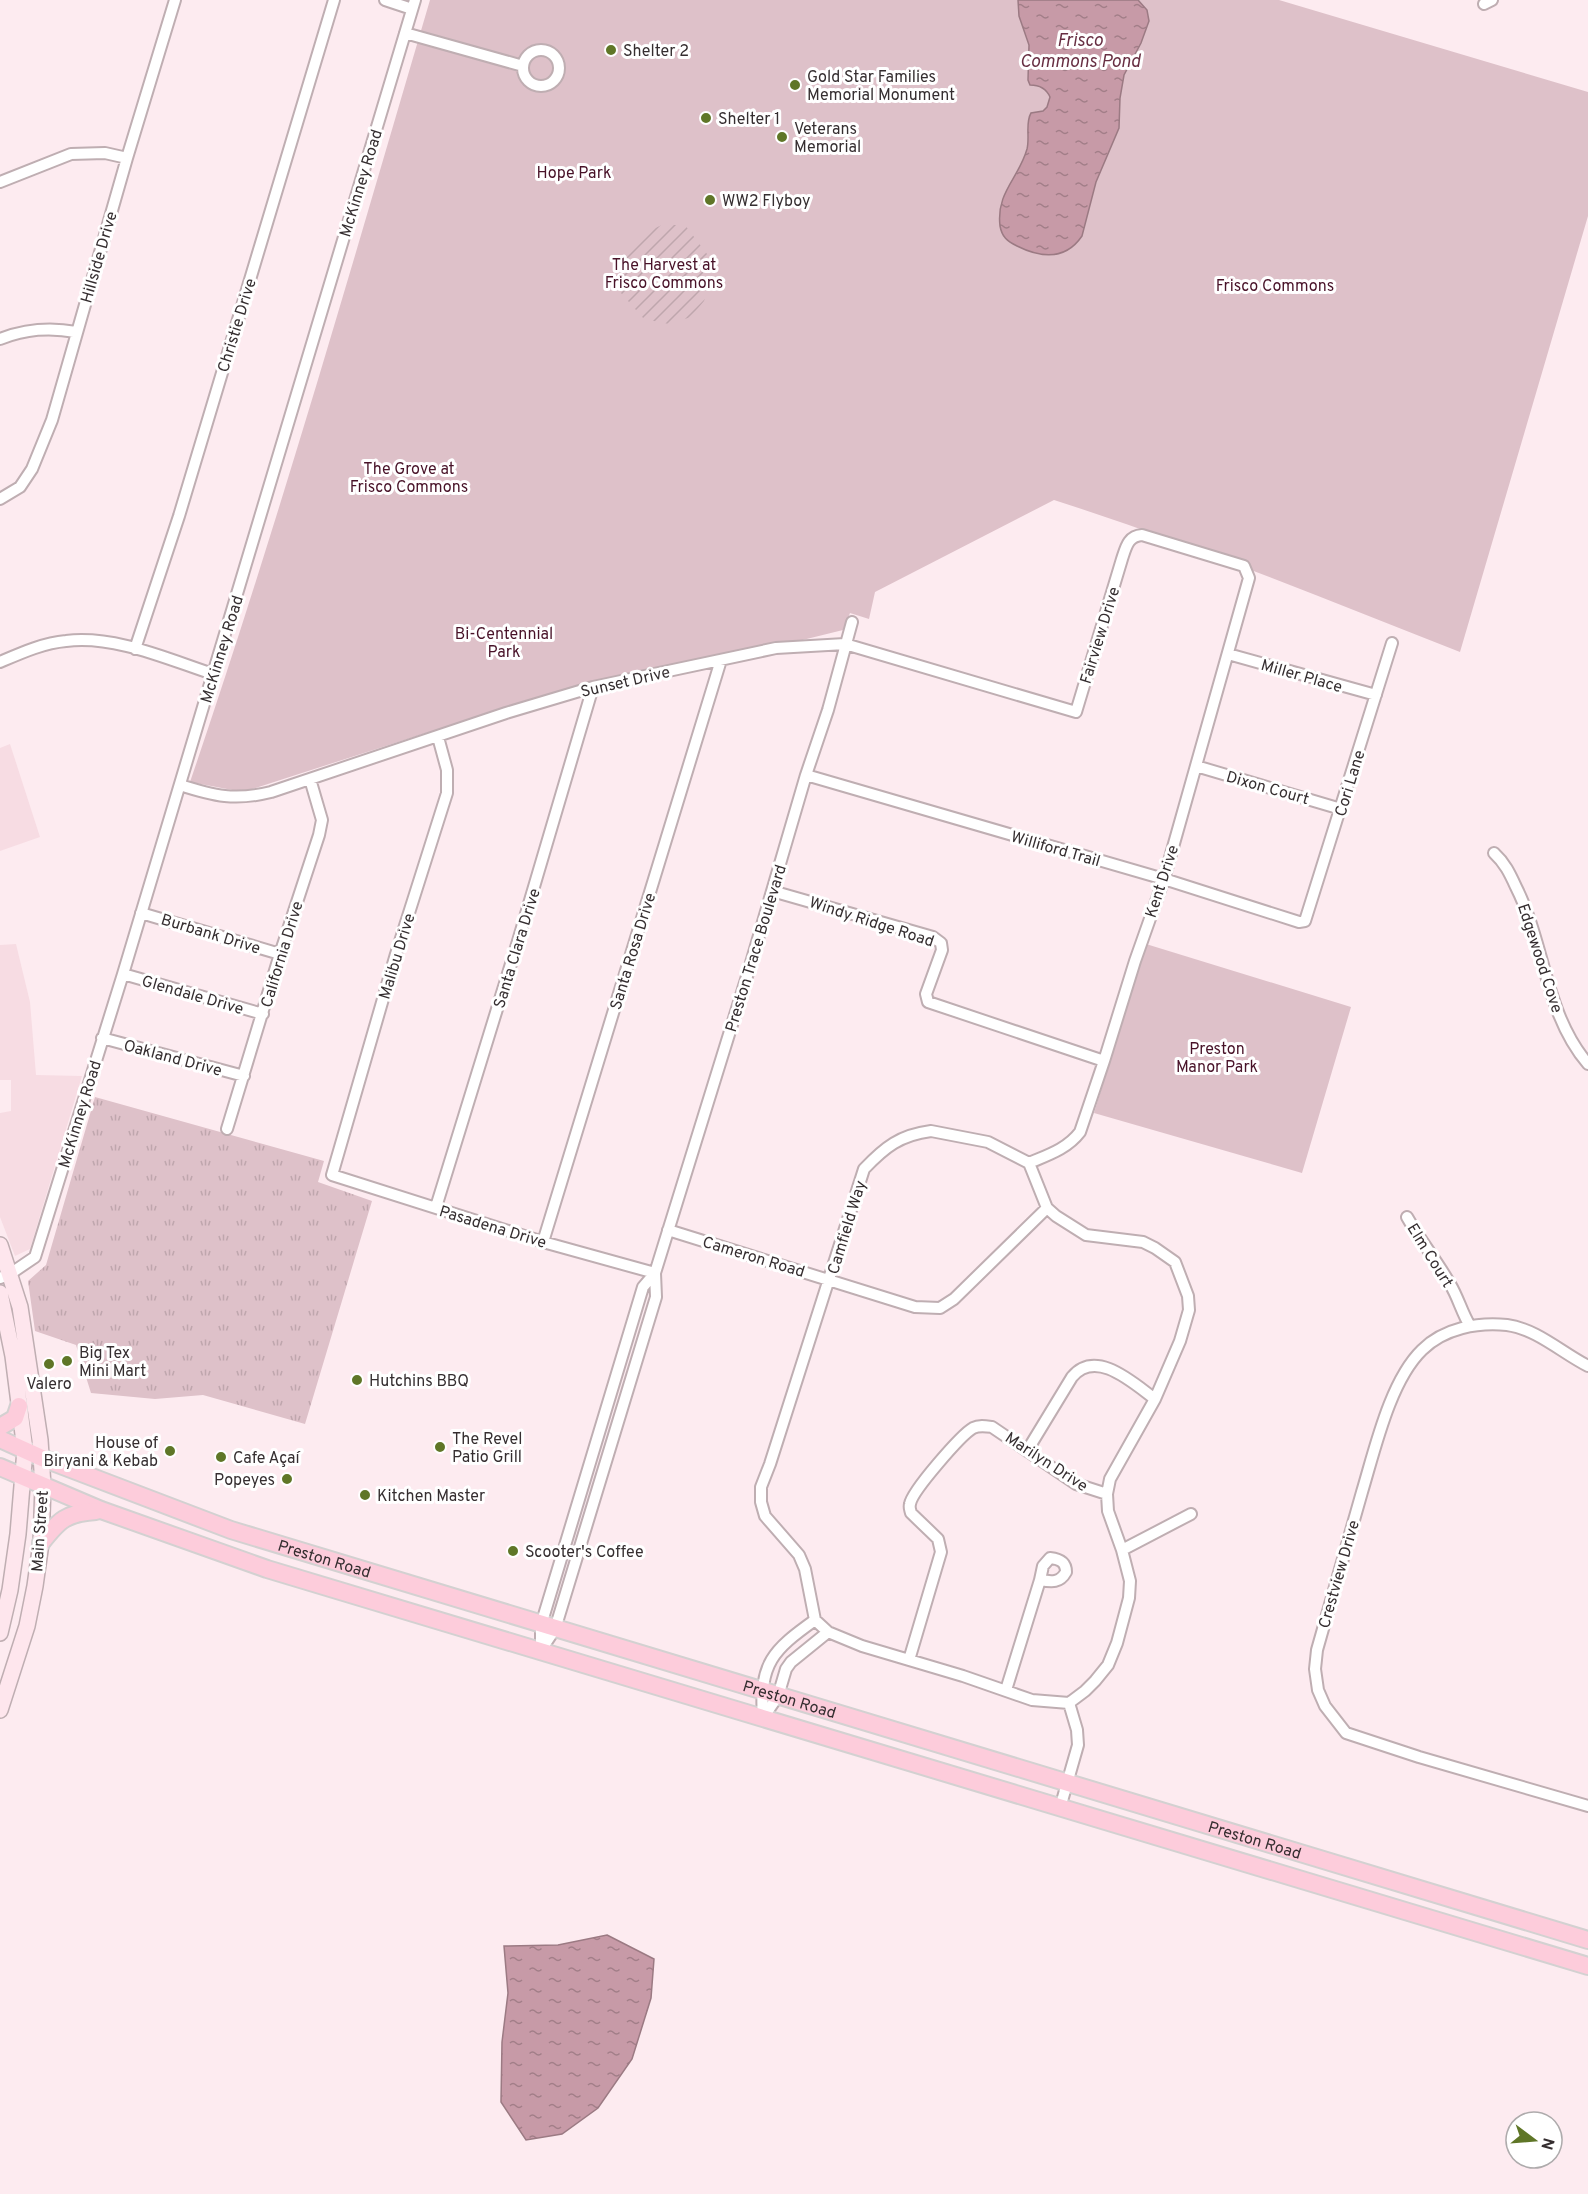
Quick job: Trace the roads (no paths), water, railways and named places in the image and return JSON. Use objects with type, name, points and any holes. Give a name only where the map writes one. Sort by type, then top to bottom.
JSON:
[{"type":"main road","name":"Main Street","points":[[0,1245],[5,1276],[20,1307],[42,1458],[43,1486],[41,1543],[27,1626],[0,1710]]},
{"type":"main road","name":"Main Street","points":[[0,1293],[13,1356],[25,1450],[18,1534],[10,1590],[0,1633]]},
{"type":"main road","points":[[0,1427],[15,1418],[19,1406]]},
{"type":"main road","name":"Preston Road","points":[[0,1438],[42,1458],[231,1530],[341,1565],[1588,1940]]},
{"type":"main road","name":"Preston Road","points":[[0,1467],[101,1510],[231,1558],[1588,1966]]},
{"type":"main road","points":[[41,1543],[54,1526],[66,1516],[78,1512],[101,1510]]},
{"type":"main road","points":[[334,1589],[341,1565]]},
{"type":"street","name":"Hillside Drive","points":[[0,499],[20,487],[42,448],[52,420],[175,0]]},
{"type":"street","name":"Christie Drive","points":[[135,649],[183,504],[334,0]]},
{"type":"street","points":[[386,0],[414,4]]},
{"type":"street","name":"McKinney Road","points":[[5,1276],[35,1257],[123,974],[414,4]]},
{"type":"street","points":[[405,33],[523,66]]},
{"type":"street","points":[[0,182],[71,154],[97,153],[127,158]]},
{"type":"street","points":[[0,339],[33,330],[55,328],[76,332]]},
{"type":"street","name":"Fairview Drive","points":[[1076,712],[1127,543],[1136,536],[1142,535],[1244,566],[1247,570]]},
{"type":"street","name":"Kent Drive","points":[[1029,1163],[1064,1147],[1080,1132],[1164,879],[1249,578],[1247,570]]},
{"type":"street","name":"Preston Trace Boulevard","points":[[541,1650],[599,1480],[656,1297],[655,1273],[806,775],[828,710],[852,622]]},
{"type":"street","points":[[0,662],[38,647],[64,641],[86,640],[135,649],[213,674]]},
{"type":"street","name":"Sunset Drive","points":[[180,785],[218,796],[241,798],[271,792],[506,713],[593,687],[776,648],[845,644],[1076,712]]},
{"type":"street","name":"Cori Lane","points":[[1305,921],[1392,644]]},
{"type":"street","name":"Miller Place","points":[[1228,654],[1376,695]]},
{"type":"street","name":"Santa Rosa Drive","points":[[543,1242],[721,660]]},
{"type":"street","name":"Santa Clara Drive","points":[[436,1207],[593,687]]},
{"type":"street","name":"Malibu Drive","points":[[332,1175],[396,954],[447,793],[447,770],[438,737]]},
{"type":"street","name":"Dixon Court","points":[[1196,766],[1341,809]]},
{"type":"street","name":"Williford Trail","points":[[806,775],[1164,879],[1299,922],[1305,921]]},
{"type":"street","name":"California Drive","points":[[227,1129],[280,954],[320,835],[322,820],[310,779]]},
{"type":"street","name":"Edgewood Cove","points":[[1494,853],[1503,862],[1526,906],[1559,1017],[1570,1040],[1588,1064]]},
{"type":"street","name":"Windy Ridge Road","points":[[772,891],[933,937],[941,943],[942,950],[926,994],[928,1002],[1104,1061]]},
{"type":"street","name":"Burbank Drive","points":[[141,913],[280,954]]},
{"type":"street","name":"Glendale Drive","points":[[123,974],[263,1014]]},
{"type":"street","name":"Oakland Drive","points":[[102,1038],[244,1076]]},
{"type":"street","name":"Camfield Way","points":[[815,1620],[805,1569],[799,1555],[765,1516],[761,1502],[761,1487],[830,1280],[864,1169],[878,1154],[897,1140],[918,1132],[931,1131],[947,1132],[988,1142],[1029,1163]]},
{"type":"street","points":[[763,1718],[761,1691],[769,1664],[785,1641],[815,1620],[828,1632],[862,1646],[1032,1700],[1069,1703],[1085,1691],[1108,1665],[1117,1643],[1129,1599],[1130,1581],[1108,1511],[1107,1494],[1114,1469],[1155,1399],[1187,1321],[1188,1296],[1180,1270],[1168,1256],[1143,1242],[1086,1235],[1047,1208],[1029,1163]]},
{"type":"street","name":"Pasadena Drive","points":[[332,1175],[543,1242],[655,1273]]},
{"type":"street","name":"Cameron Road","points":[[668,1230],[915,1307],[940,1308],[961,1293],[1047,1208]]},
{"type":"street","name":"Elm Court","points":[[1407,1217],[1451,1285],[1461,1311],[1470,1326]]},
{"type":"street","name":"Preston Trace Boulevard","points":[[548,1627],[585,1476],[643,1287],[655,1273]]},
{"type":"street","name":"Crestview Drive","points":[[1588,1366],[1573,1359],[1561,1348],[1510,1325],[1470,1326],[1446,1333],[1422,1350],[1408,1369],[1386,1413],[1317,1650],[1315,1669],[1318,1690],[1324,1706],[1346,1733],[1408,1754],[1588,1806]]},
{"type":"street","points":[[1027,1451],[1072,1377],[1085,1366],[1095,1365],[1121,1374],[1155,1399]]},
{"type":"street","name":"Marilyn Drive","points":[[909,1660],[941,1552],[938,1539],[911,1513],[910,1502],[949,1451],[975,1427],[992,1427],[1076,1484],[1107,1494]]},
{"type":"street","points":[[585,1476],[599,1480]]},
{"type":"street","points":[[1122,1551],[1191,1514]]},
{"type":"street","points":[[1006,1690],[1041,1580]]},
{"type":"street","points":[[763,1718],[778,1696],[786,1669],[791,1662],[828,1632]]},
{"type":"street","points":[[1060,1808],[1078,1745],[1077,1730],[1069,1703]]},
{"type":"water","name":"Frisco Commons Pond","points":[[1018,0],[1138,0],[1147,10],[1149,21],[1141,43],[1124,75],[1120,98],[1119,128],[1096,182],[1082,236],[1068,250],[1052,255],[1035,253],[1013,244],[1004,236],[1000,226],[1001,204],[1027,149],[1029,117],[1031,113],[1043,111],[1050,97],[1042,88],[1030,85],[1028,80],[1029,45],[1019,16]]},
{"type":"water","points":[[607,1935],[654,1959],[651,1998],[632,2059],[598,2108],[562,2134],[526,2140],[501,2102],[502,2042],[508,1993],[504,1946],[558,1945]]},
{"type":"place","name":"Shelter 2","points":[[611,50]]},
{"type":"place","name":"Gold Star Families Memorial Monument","points":[[795,85]]},
{"type":"place","name":"Shelter 1","points":[[706,118]]},
{"type":"place","name":"Veterans Memorial","points":[[782,137]]},
{"type":"place","name":"WW2 Flyboy","points":[[710,200]]},
{"type":"place","name":"Big Tex Mini Mart","points":[[67,1361]]},
{"type":"place","name":"Valero","points":[[49,1364]]},
{"type":"place","name":"Hutchins BBQ","points":[[357,1380]]},
{"type":"place","name":"The Revel Patio Grill","points":[[440,1447]]},
{"type":"place","name":"House of Biryani & Kebab","points":[[170,1451]]},
{"type":"place","name":"Cafe Açaí","points":[[221,1457]]},
{"type":"place","name":"Popeyes","points":[[287,1479]]},
{"type":"place","name":"Kitchen Master","points":[[365,1495]]},
{"type":"place","name":"Scooter's Coffee","points":[[513,1551]]},
{"type":"park label","name":"Hope Park","points":[[574,172]]},
{"type":"park label","name":"The Harvest at Frisco Commons","points":[[664,273]]},
{"type":"park label","name":"Frisco Commons","points":[[1275,285]]},
{"type":"park label","name":"The Grove at Frisco Commons","points":[[409,477]]},
{"type":"park label","name":"Bi-Centennial Park","points":[[504,642]]},
{"type":"park label","name":"Preston Manor Park","points":[[1217,1057]]}]
